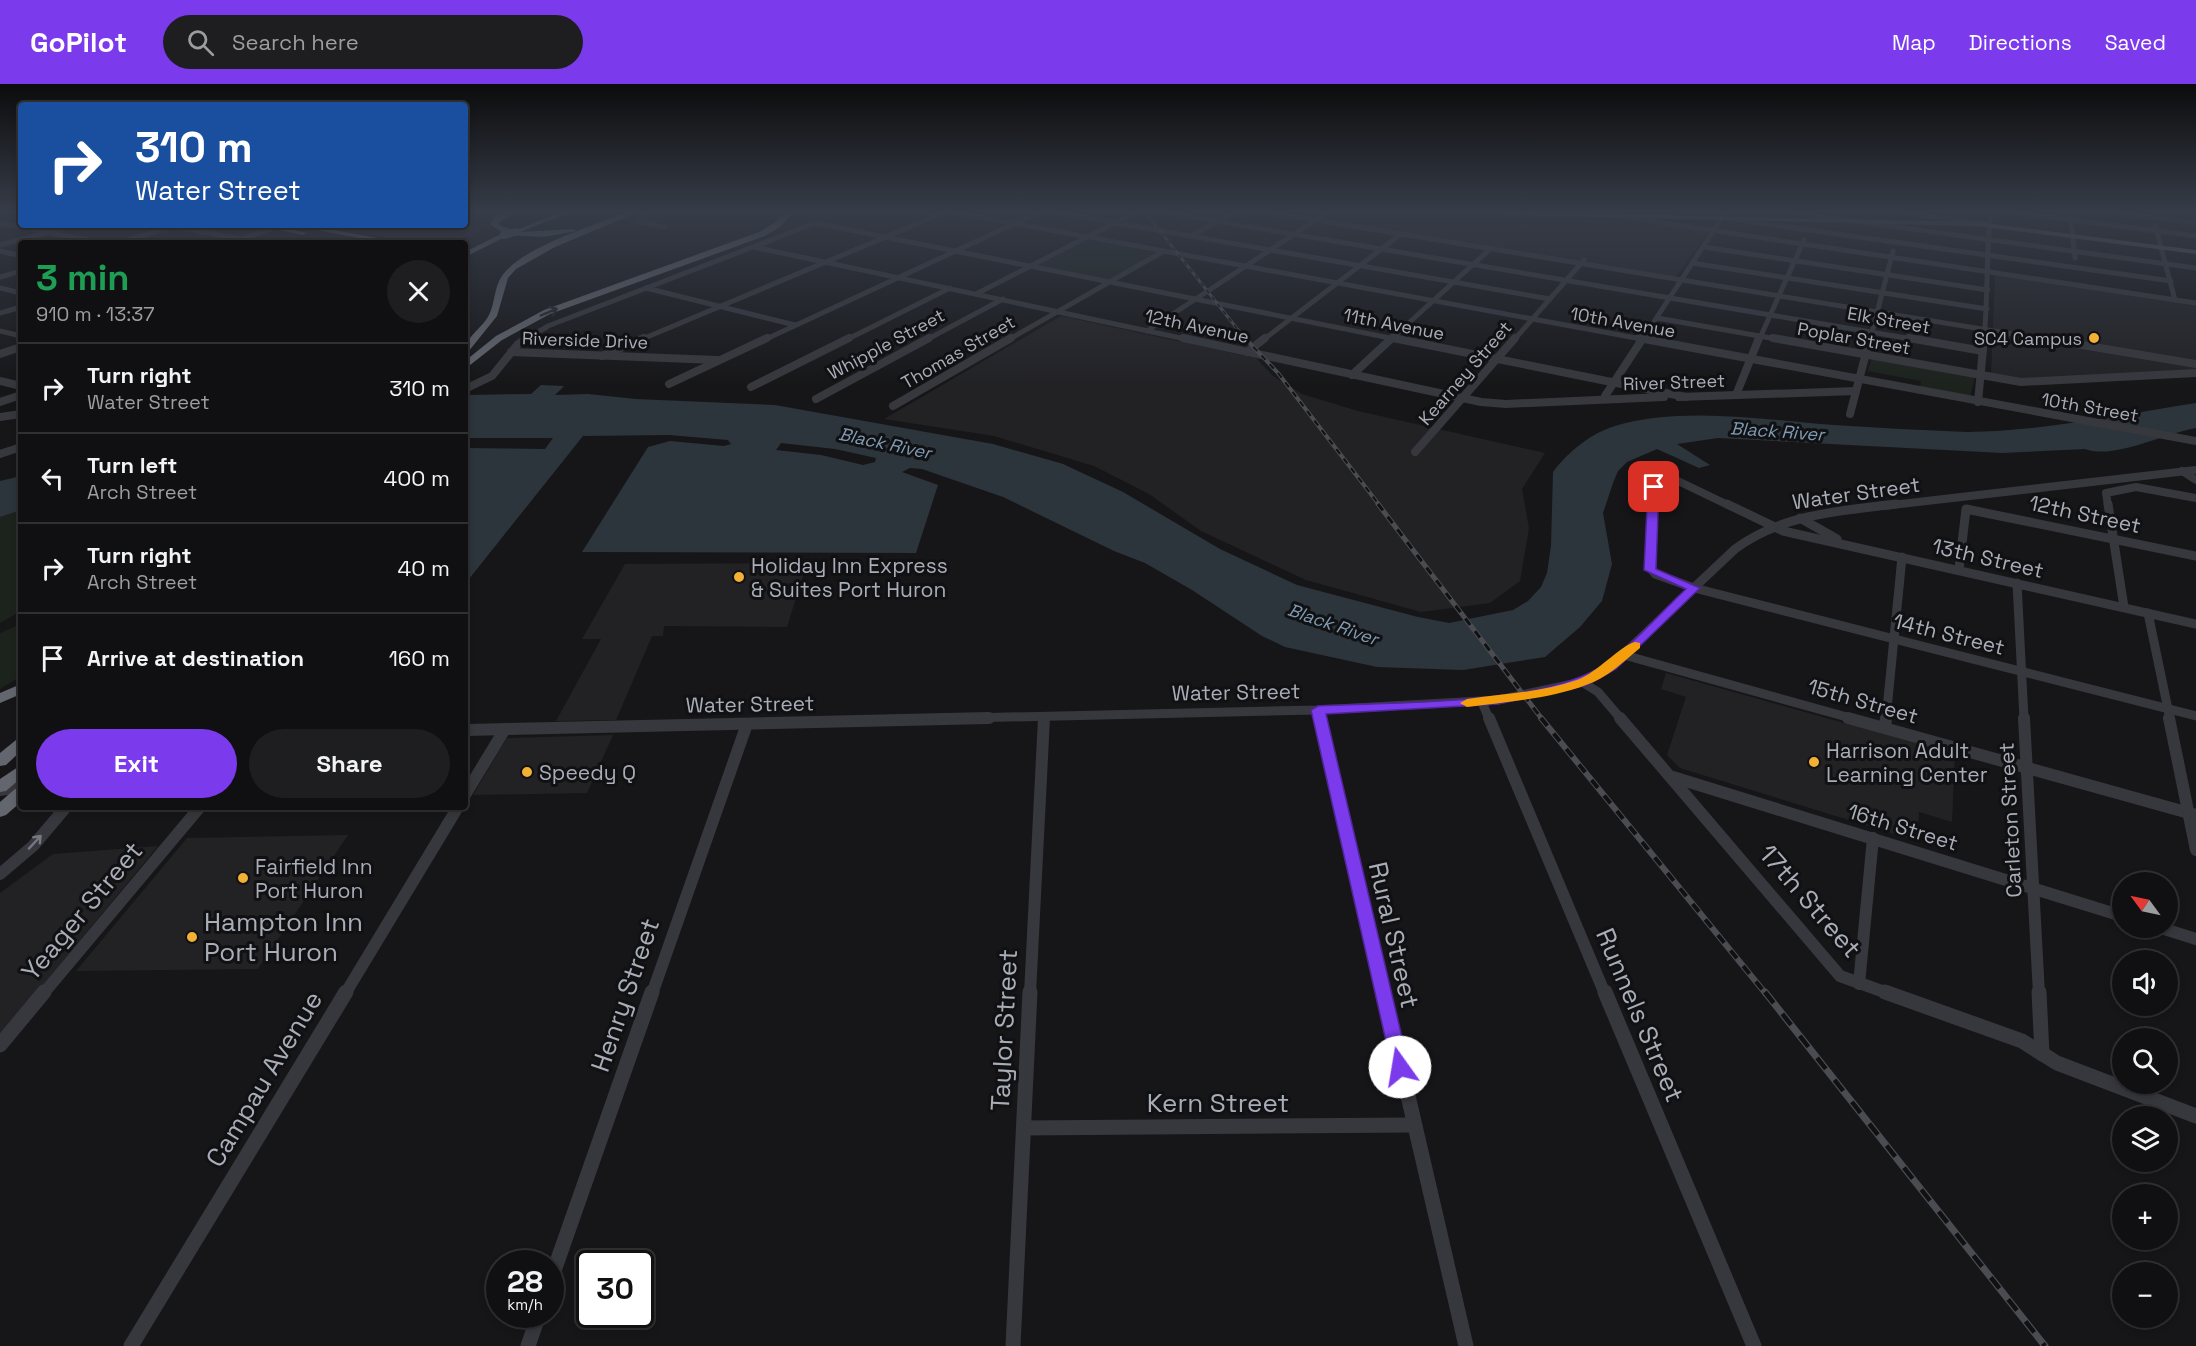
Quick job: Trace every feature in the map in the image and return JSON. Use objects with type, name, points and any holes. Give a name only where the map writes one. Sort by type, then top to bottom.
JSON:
[{"type":"highway","points":[[468,346],[493,316],[504,278],[511,269]]},
{"type":"highway","points":[[468,363],[488,345],[534,318],[667,269]]},
{"type":"highway","points":[[0,699],[18,690]]},
{"type":"highway","points":[[0,761],[18,746]]},
{"type":"highway","points":[[0,789],[18,773]]},
{"type":"highway","points":[[0,811],[18,796]]},
{"type":"street","points":[[510,352],[548,326],[696,269]]},
{"type":"street","points":[[602,356],[808,269]]},
{"type":"street","name":"12th Avenue","points":[[859,269],[1493,404]]},
{"type":"street","points":[[669,384],[916,269]]},
{"type":"street","points":[[976,294],[1024,269]]},
{"type":"street","name":"11th Avenue","points":[[1044,269],[1686,397]]},
{"type":"street","name":"Thomas Street","points":[[893,406],[1133,269]]},
{"type":"street","points":[[1147,331],[1241,269]]},
{"type":"street","name":"10th Avenue","points":[[1254,269],[1978,402]]},
{"type":"street","points":[[1247,352],[1355,269]]},
{"type":"street","points":[[1376,269],[1550,299]]},
{"type":"street","points":[[1352,375],[1468,269]]},
{"type":"street","name":"Elk Street","points":[[1495,269],[1983,351]]},
{"type":"street","name":"Kearney Street","points":[[1415,452],[1577,269]]},
{"type":"street","points":[[1621,269],[2196,364]]},
{"type":"street","points":[[1607,399],[1605,396],[1689,269]]},
{"type":"street","points":[[1730,269],[1986,309]]},
{"type":"street","points":[[1736,395],[1749,360],[1792,269]]},
{"type":"street","points":[[1847,269],[1988,290]]},
{"type":"street","points":[[1850,414],[1888,269]]},
{"type":"street","points":[[1966,269],[2196,303]]},
{"type":"street","points":[[1978,402],[1988,290],[1987,269]]},
{"type":"street","points":[[2083,269],[2171,281]]},
{"type":"street","points":[[2167,269],[2175,300]]},
{"type":"street","points":[[0,277],[18,272]]},
{"type":"street","points":[[0,288],[18,292]]},
{"type":"street","points":[[646,288],[795,325]]},
{"type":"street","points":[[751,387],[950,288]]},
{"type":"street","name":"Whipple Street","points":[[816,399],[1003,299]]},
{"type":"street","points":[[0,313],[18,308]]},
{"type":"street","name":"Poplar Street","points":[[1657,318],[2020,382],[2196,373]]},
{"type":"street","points":[[0,331],[18,335]]},
{"type":"street","points":[[0,354],[18,348]]},
{"type":"street","name":"Riverside Drive","points":[[468,388],[492,376],[510,352],[718,360]]},
{"type":"street","points":[[0,381],[18,385]]},
{"type":"street","name":"River Street","points":[[1493,404],[1856,390]]},
{"type":"street","points":[[0,402],[18,396]]},
{"type":"street","name":"10th Street","points":[[1978,402],[2196,441]]},
{"type":"street","points":[[0,417],[18,414]]},
{"type":"street","points":[[0,454],[18,448]]},
{"type":"street","name":"Water Street","points":[[468,730],[1318,710],[1482,702],[1554,690],[1582,682],[1624,655],[1743,543],[1772,528],[1800,518],[1829,512],[2196,470]]},
{"type":"street","points":[[2182,471],[2196,480]]},
{"type":"street","name":"14th Street","points":[[1772,528],[1689,482],[1676,480],[1654,487],[1650,570],[1694,588],[2196,716]]},
{"type":"street","points":[[2124,607],[2106,493],[2121,489],[2145,488],[2196,498]]},
{"type":"street","name":"12th Street","points":[[1959,569],[1966,509],[2196,556]]},
{"type":"street","points":[[1800,518],[1845,544]]},
{"type":"street","name":"13th Street","points":[[1772,528],[2196,624]]},
{"type":"street","points":[[1885,727],[1902,556]]},
{"type":"street","name":"Carleton Street","points":[[2017,583],[2042,1054]]},
{"type":"street","points":[[2148,613],[2192,814],[2196,850]]},
{"type":"street","name":"15th Street","points":[[1624,655],[2192,814]]},
{"type":"street","name":"17th Street","points":[[1582,682],[1598,692],[1673,777],[1840,976],[2022,1041],[2078,1072],[2196,1116]]},
{"type":"street","name":"Runnels Street","points":[[1482,702],[1754,1346]]},
{"type":"street","name":"Rural Street","points":[[1318,710],[1466,1346]]},
{"type":"street","name":"Taylor Street","points":[[1013,1346],[1044,717]]},
{"type":"street","name":"Henry Street","points":[[561,1250],[747,724]]},
{"type":"street","points":[[468,790],[505,729]]},
{"type":"street","name":"16th Street","points":[[1673,777],[2112,913]]},
{"type":"street","points":[[0,789],[18,787]]},
{"type":"street","points":[[0,874],[33,846],[63,810]]},
{"type":"street","name":"Yeager Street","points":[[0,1045],[197,810]]},
{"type":"street","name":"Campau Avenue","points":[[131,1346],[456,810]]},
{"type":"street","points":[[1859,984],[1873,838]]},
{"type":"street","points":[[2178,933],[2196,939]]},
{"type":"street","name":"Kern Street","points":[[1024,1128],[1413,1125]]},
{"type":"street","points":[[528,1346],[534,1328]]},
{"type":"shaded area","points":[[1051,269],[1130,269],[1110,280]]},
{"type":"shaded area","points":[[1626,269],[1682,269],[1676,277]]},
{"type":"shaded area","name":"SC4 Campus","points":[[1995,275],[2196,304],[2196,371],[2032,381],[1991,375]]},
{"type":"shaded area","points":[[1061,316],[1256,358],[1273,376],[1302,394],[1358,411],[1545,453],[1522,489],[1529,528],[1520,581],[1490,603],[1421,612],[1306,580],[1201,531],[1149,494],[1094,466],[994,436],[884,419]]},
{"type":"shaded area","points":[[1872,358],[1975,376],[1970,398],[1920,388],[1921,381],[1868,371]]},
{"type":"shaded area","points":[[18,511],[18,613],[0,623],[0,517]]},
{"type":"shaded area","points":[[807,563],[787,627],[664,626],[663,636],[652,636],[616,720],[556,721],[601,639],[582,639],[625,564]]},
{"type":"shaded area","points":[[18,625],[18,678],[0,689],[0,633]]},
{"type":"shaded area","name":"Harrison Adult Learning Center","points":[[1666,673],[1955,754],[1952,822],[1919,812],[1917,841],[1680,768],[1667,755],[1686,697],[1661,689]]},
{"type":"shaded area","points":[[613,735],[587,793],[473,795],[507,738]]},
{"type":"shaded area","points":[[348,835],[258,969],[76,971],[187,838]]},
{"type":"shaded area","points":[[158,846],[0,1037],[0,893],[53,854]]},
{"type":"water","name":"Black River","points":[[541,385],[564,386],[555,395],[588,394],[636,399],[775,405],[993,444],[1063,464],[1123,492],[1220,549],[1297,585],[1449,623],[1513,610],[1528,601],[1541,587],[1547,573],[1551,546],[1553,472],[1581,444],[1597,433],[1615,426],[1668,417],[1724,416],[1900,429],[1996,431],[2082,422],[2196,403],[2196,428],[2125,449],[2110,451],[2085,449],[2002,453],[1718,438],[1677,444],[1710,465],[1699,468],[1657,449],[1627,462],[1618,471],[1603,513],[1612,564],[1602,601],[1580,627],[1545,657],[1463,670],[1377,667],[1285,647],[1262,636],[1192,590],[1145,563],[1114,551],[1003,497],[922,469],[910,468],[902,472],[938,485],[916,553],[582,552],[648,447],[670,441],[724,446],[731,444],[728,440],[669,435],[583,436],[468,580],[468,448],[545,449],[553,438],[468,438],[468,395],[531,394]],"holes":[[[781,443],[835,449],[876,458],[875,462],[863,465],[821,455],[776,450]]]},
{"type":"water","points":[[18,477],[18,511],[0,517],[0,481]]},
{"type":"railway","points":[[1190,269],[1246,340]]},
{"type":"railway","points":[[1245,338],[1278,373],[1380,506]]},
{"type":"railway","points":[[1378,504],[1542,719]]},
{"type":"railway","points":[[1541,718],[1766,994]]},
{"type":"railway","points":[[1765,992],[2045,1346]]},
{"type":"slow traffic","points":[[1467,703],[1523,696],[1582,682],[1611,666],[1635,645]]},
{"type":"place","name":"SC4 Campus","points":[[2094,338]]},
{"type":"place","name":"Holiday Inn Express & Suites Port Huron","points":[[739,577]]},
{"type":"place","name":"Harrison Adult Learning Center","points":[[1814,762]]},
{"type":"place","name":"Speedy Q","points":[[527,772]]},
{"type":"place","name":"Fairfield Inn Port Huron","points":[[243,878]]},
{"type":"place","name":"Hampton Inn Port Huron","points":[[192,937]]},
{"type":"route","points":[[1400,1067],[1318,710],[1498,700],[1554,690],[1582,682],[1611,666],[1694,588],[1655,574],[1650,570],[1654,487]]}]
